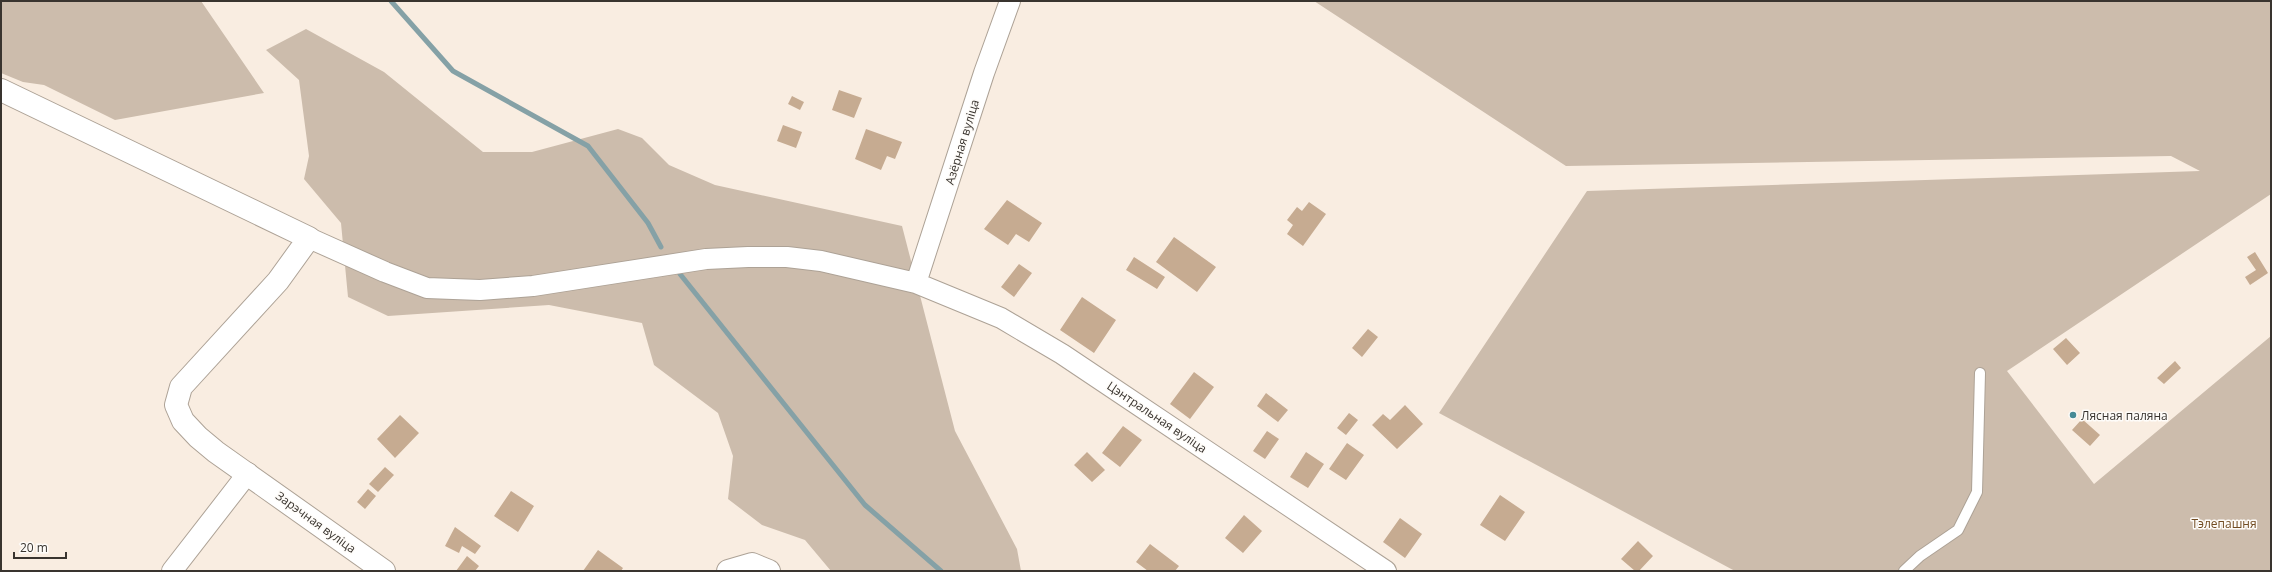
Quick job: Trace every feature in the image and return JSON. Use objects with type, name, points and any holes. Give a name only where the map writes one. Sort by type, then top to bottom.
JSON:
[{"type":"street","name":"Азёрная вуліца","points":[[916,283],[984,73],[1010,1]]},
{"type":"street","points":[[1,90],[309,238]]},
{"type":"street","name":"Цэнтральная вуліца","points":[[309,238],[385,272],[427,288],[480,290],[533,286],[706,258],[788,256],[821,261],[916,283],[1001,318],[1062,354],[1386,571]]},
{"type":"street","name":"Зарэчная вуліца","points":[[309,238],[278,281],[181,387],[176,405],[183,421],[216,452],[248,473],[384,571]]},
{"type":"street","points":[[172,571],[248,473]]},
{"type":"street","points":[[728,571],[752,564],[769,571]]},
{"type":"lane","points":[[1904,571],[1920,556],[1958,530],[1978,492],[1980,373]]},
{"type":"green space","points":[[1,1],[201,1],[264,93],[115,120],[44,85],[23,82],[1,73]]},
{"type":"green space","name":"Тэлепашня","points":[[1314,1],[2271,1],[2271,194],[2007,371],[2094,484],[2271,336],[2271,571],[1735,571],[1439,413],[1587,191],[2200,171],[2171,156],[1566,166]]},
{"type":"green space","points":[[306,29],[384,72],[483,152],[532,152],[618,129],[642,138],[669,165],[715,185],[902,226],[955,431],[1017,549],[1021,571],[831,571],[805,540],[762,525],[728,499],[733,456],[718,413],[654,365],[642,323],[549,305],[388,316],[348,297],[341,223],[304,179],[309,156],[299,80],[266,50]]},
{"type":"building","points":[[839,90],[862,98],[854,118],[832,110]]},
{"type":"building","points":[[792,96],[804,102],[800,110],[788,104]]},
{"type":"building","points":[[783,125],[802,132],[796,148],[777,141]]},
{"type":"building","points":[[866,129],[902,142],[895,159],[887,156],[881,170],[855,159]]},
{"type":"building","points":[[1007,200],[1042,223],[1029,242],[1016,234],[1008,245],[984,229]]},
{"type":"building","points":[[1309,202],[1326,214],[1303,246],[1287,234],[1293,225],[1287,220],[1297,207],[1302,211]]},
{"type":"building","points":[[1174,237],[1216,267],[1197,292],[1156,262]]},
{"type":"building","points":[[2255,252],[2268,273],[2250,285],[2245,277],[2256,270],[2247,257]]},
{"type":"building","points":[[1134,257],[1165,277],[1157,289],[1126,270]]},
{"type":"building","points":[[1019,264],[1032,273],[1014,297],[1001,287]]},
{"type":"building","points":[[1082,297],[1116,320],[1094,353],[1060,330]]},
{"type":"building","points":[[1368,329],[1378,337],[1362,357],[1352,348]]},
{"type":"building","points":[[2066,338],[2080,353],[2067,365],[2053,349]]},
{"type":"building","points":[[2175,361],[2181,368],[2164,384],[2157,378]]},
{"type":"building","points":[[1194,372],[1214,387],[1190,419],[1170,404]]},
{"type":"building","points":[[1266,393],[1288,410],[1278,422],[1257,406]]},
{"type":"building","points":[[1405,405],[1423,424],[1397,449],[1372,425],[1383,414],[1390,420]]},
{"type":"building","points":[[1349,413],[1358,420],[1346,435],[1337,428]]},
{"type":"building","points":[[400,415],[419,433],[395,458],[377,439]]},
{"type":"building","points":[[2082,419],[2100,435],[2090,446],[2072,430]]},
{"type":"building","points":[[1123,426],[1142,440],[1120,467],[1102,453]]},
{"type":"building","points":[[1267,431],[1279,439],[1265,459],[1253,451]]},
{"type":"building","points":[[1347,443],[1364,455],[1346,480],[1329,469]]},
{"type":"building","points":[[1087,452],[1105,470],[1092,482],[1074,465]]},
{"type":"building","points":[[1306,452],[1324,464],[1308,488],[1290,477]]},
{"type":"building","points":[[385,467],[394,475],[378,492],[369,484]]},
{"type":"building","points":[[368,489],[376,496],[365,509],[357,502]]},
{"type":"building","points":[[511,491],[534,506],[518,532],[494,516]]},
{"type":"building","points":[[1500,495],[1525,512],[1505,541],[1480,525]]},
{"type":"building","points":[[1244,515],[1262,531],[1243,553],[1225,538]]},
{"type":"building","points":[[1400,518],[1422,534],[1405,558],[1383,542]]},
{"type":"building","points":[[455,527],[481,546],[475,554],[462,546],[459,553],[445,546]]},
{"type":"building","points":[[1638,541],[1653,556],[1639,571],[1635,571],[1621,559]]},
{"type":"building","points":[[1150,544],[1179,566],[1175,571],[1148,571],[1136,562]]},
{"type":"building","points":[[598,550],[623,568],[621,571],[583,571]]},
{"type":"building","points":[[467,556],[479,566],[475,571],[456,571]]},
{"type":"waterway","points":[[391,1],[453,71],[588,146],[648,223],[661,247]]},
{"type":"waterway","points":[[680,274],[865,505],[941,571]]},
{"type":"place","name":"Лясная паляна","points":[[2073,415]]}]
